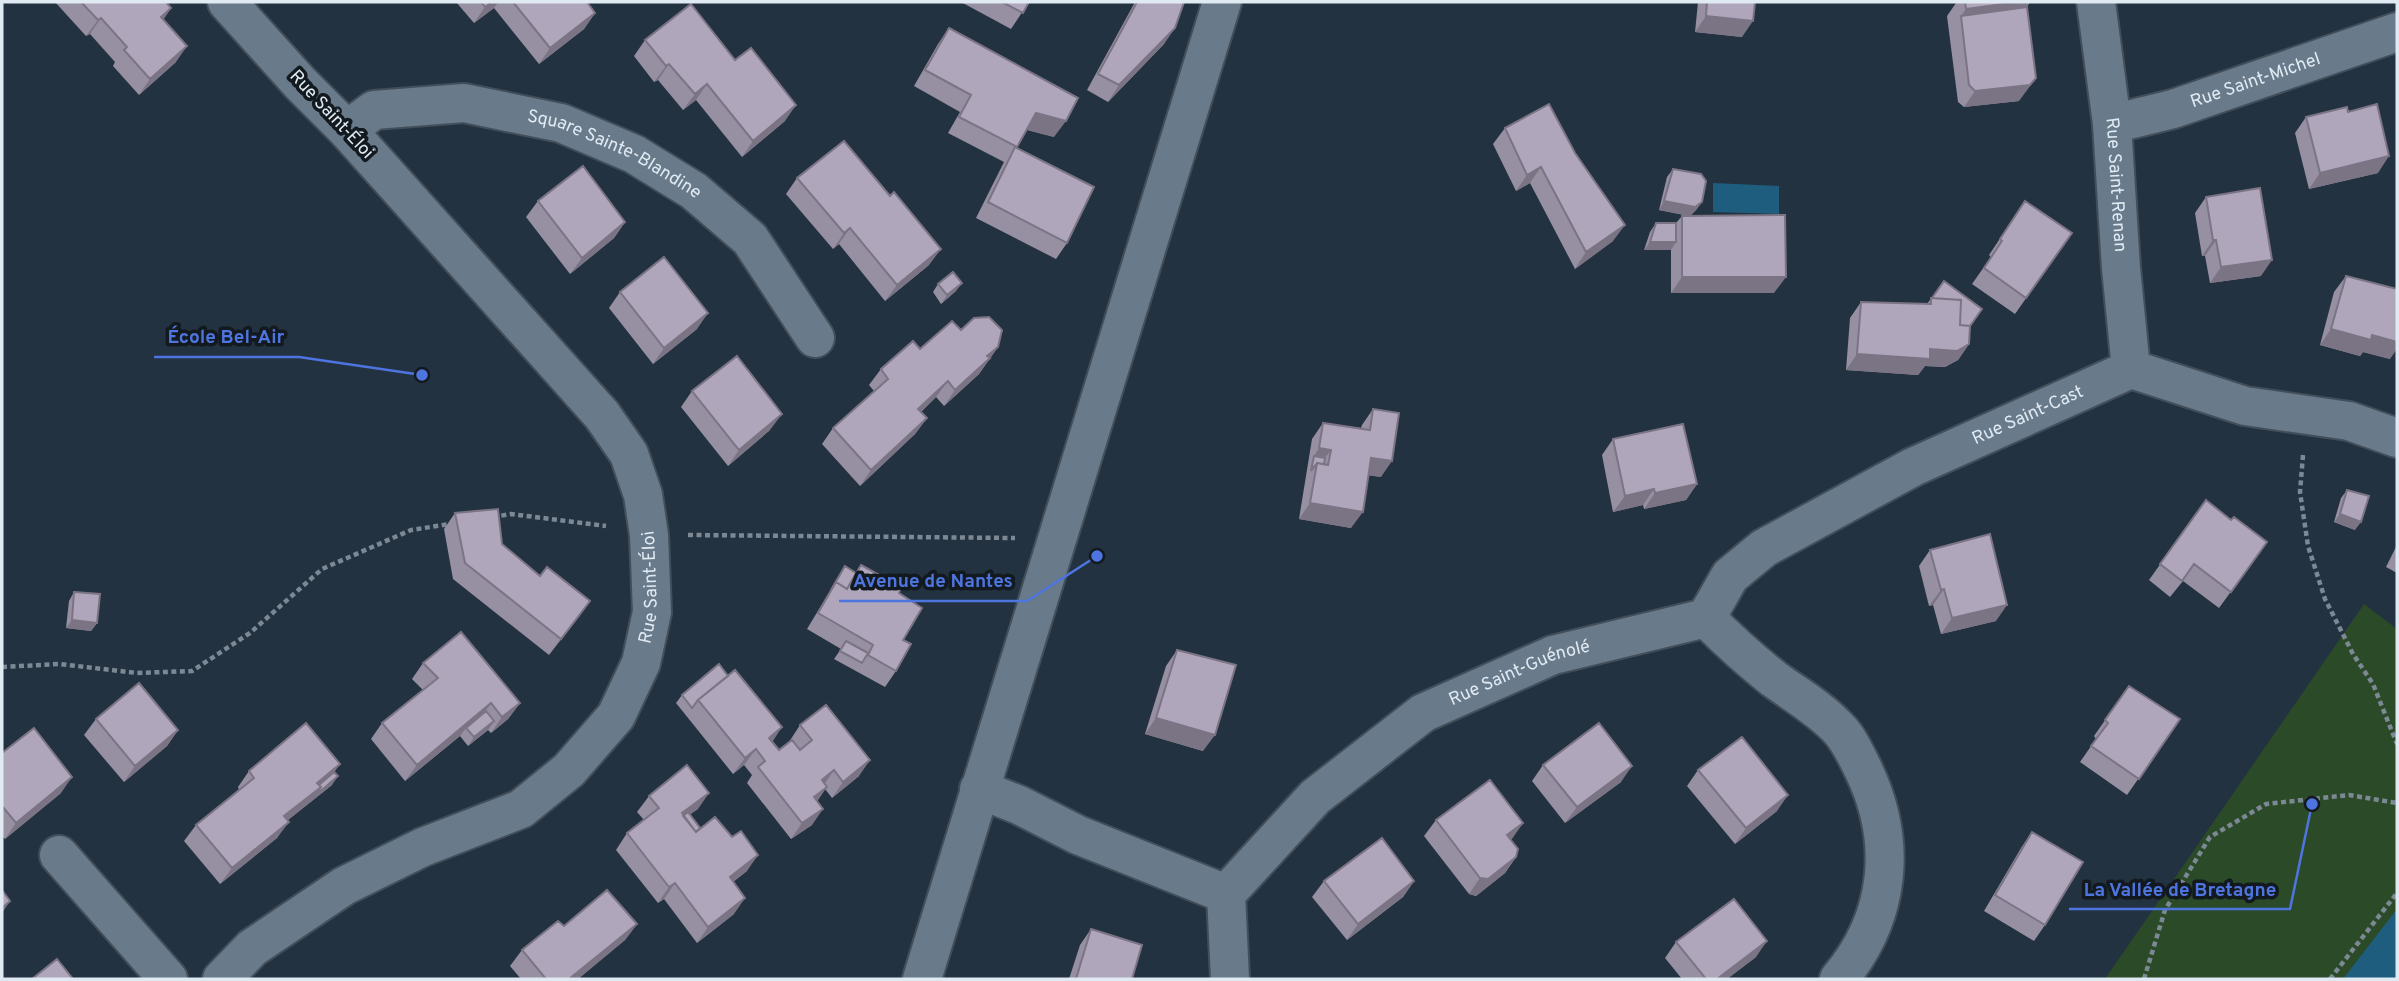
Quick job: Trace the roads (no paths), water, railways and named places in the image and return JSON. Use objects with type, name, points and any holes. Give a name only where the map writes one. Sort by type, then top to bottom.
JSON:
[{"type":"street","name":"Rue Saint-Éloi","points":[[222,979],[252,948],[344,886],[423,847],[521,809],[569,770],[616,716],[641,663],[652,612],[649,535],[643,495],[629,454],[602,415],[347,130],[300,83],[227,2]]},
{"type":"street","points":[[922,979],[1222,2]]},
{"type":"street","name":"Rue Saint-Renan","points":[[2096,2],[2112,124],[2121,268],[2131,369]]},
{"type":"street","name":"Rue Saint-Michel","points":[[2112,124],[2173,109],[2397,32]]},
{"type":"street","name":"Square Sainte-Blandine","points":[[347,130],[374,110],[464,103],[561,123],[634,154],[694,191],[750,239],[815,338]]},
{"type":"street","points":[[2131,369],[2245,406],[2349,421],[2397,438]]},
{"type":"street","name":"Rue Saint-Cast","points":[[1706,618],[1730,576],[1764,548],[1913,467],[2131,369]]},
{"type":"street","points":[[1706,618],[1740,651],[1840,729],[1875,795],[1883,828],[1886,872],[1872,923],[1855,960],[1839,979]]},
{"type":"street","name":"Rue Saint-Guénolé","points":[[1226,894],[1315,797],[1423,713],[1553,654],[1706,618]]},
{"type":"street","points":[[979,789],[1019,805],[1078,835],[1226,894],[1230,979]]},
{"type":"street","points":[[59,855],[168,979]]},
{"type":"water","points":[[1713,183],[1779,186],[1779,214],[1713,212]]},
{"type":"water","points":[[2397,909],[2397,979],[2343,979]]},
{"type":"place","name":"École Bel-Air","points":[[422,375]]},
{"type":"place","name":"Avenue de Nantes","points":[[1097,556]]},
{"type":"place","name":"La Vallée de Bretagne","points":[[2312,804]]}]
